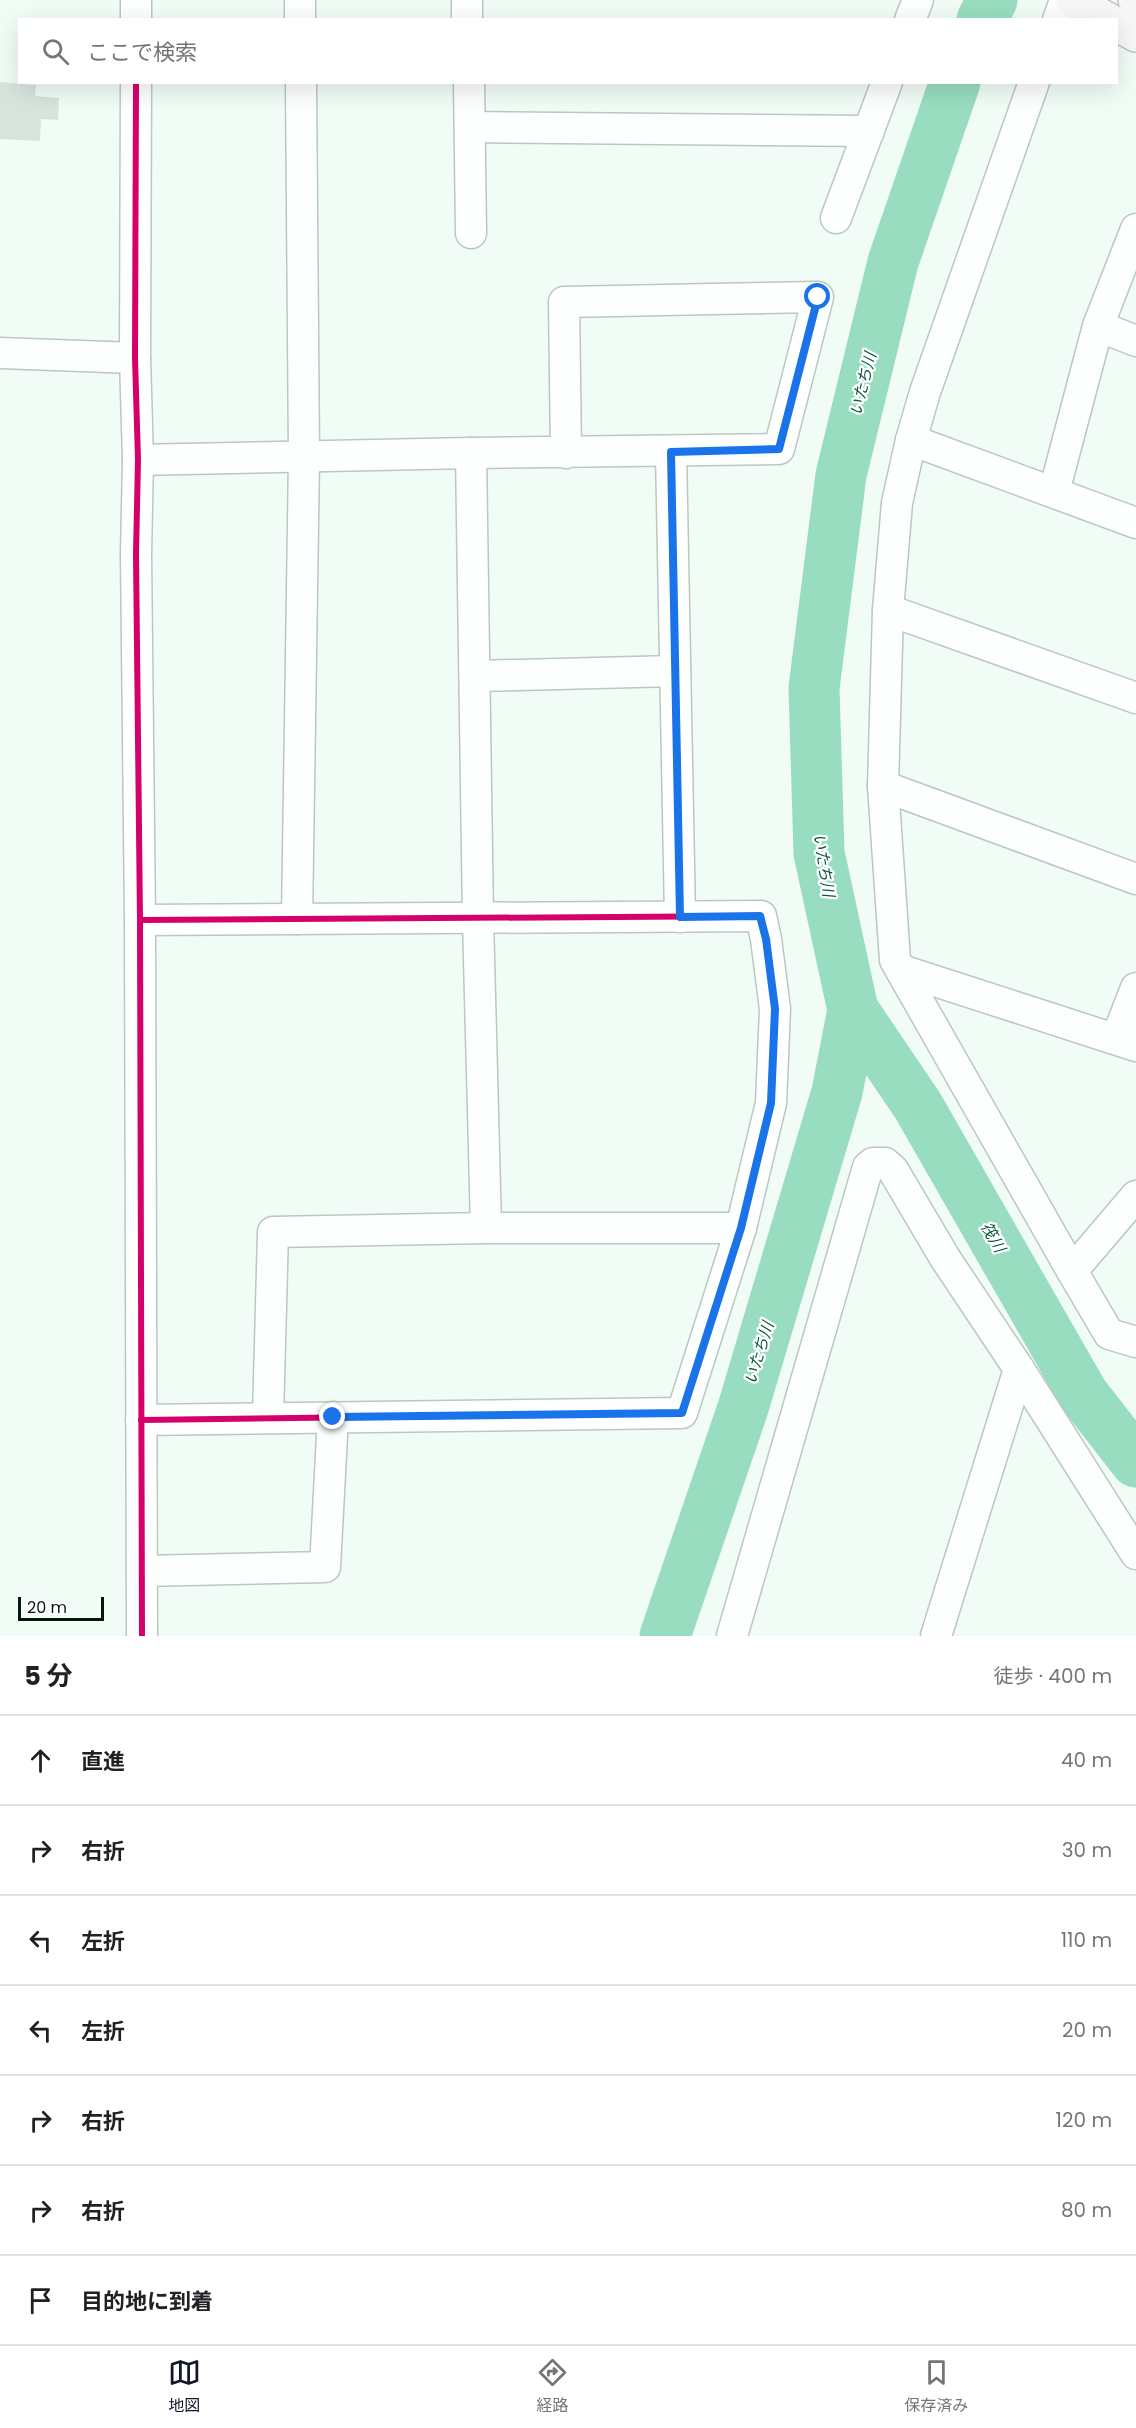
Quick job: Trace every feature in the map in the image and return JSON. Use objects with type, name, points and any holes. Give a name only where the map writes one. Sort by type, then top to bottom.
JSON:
[{"type":"street","points":[[136,0],[136,18]]},
{"type":"street","points":[[300,0],[300,18]]},
{"type":"street","points":[[467,0],[467,18]]},
{"type":"street","points":[[911,18],[918,0]]},
{"type":"street","points":[[1059,18],[1065,0]]},
{"type":"street","points":[[1073,0],[1105,18]]},
{"type":"street","points":[[1118,25],[1136,35]]},
{"type":"street","points":[[136,84],[135,358],[138,460],[136,566],[140,920],[142,1636]]},
{"type":"street","points":[[297,919],[304,458],[301,84]]},
{"type":"street","points":[[469,84],[471,233]]},
{"type":"street","points":[[836,218],[886,84]]},
{"type":"street","points":[[1033,84],[929,381],[911,440],[897,502],[888,610],[883,786],[895,960],[1109,1334],[1136,1342]]},
{"type":"street","points":[[470,127],[869,131]]},
{"type":"street","points":[[1054,492],[1098,326],[1136,229]]},
{"type":"street","points":[[138,460],[471,453],[566,453],[671,452],[779,449],[818,297],[564,302],[566,453]]},
{"type":"street","points":[[1098,326],[1136,340]]},
{"type":"street","points":[[0,353],[135,358]]},
{"type":"street","points":[[911,440],[1136,523]]},
{"type":"street","points":[[671,452],[680,917]]},
{"type":"street","points":[[471,453],[478,919],[486,1228]]},
{"type":"street","points":[[888,610],[1136,698]]},
{"type":"street","points":[[475,676],[675,671]]},
{"type":"street","points":[[883,786],[1136,879]]},
{"type":"street","points":[[140,920],[760,916],[766,939],[775,1009],[771,1103],[741,1228],[682,1413],[141,1420]]},
{"type":"street","points":[[901,970],[1126,1043],[1136,987]]},
{"type":"street","points":[[732,1636],[868,1167],[873,1163],[885,1163],[894,1170],[945,1258],[1019,1369],[1136,1554]]},
{"type":"street","points":[[1072,1271],[1136,1196]]},
{"type":"street","points":[[268,1417],[273,1232],[486,1228],[741,1228]]},
{"type":"street","points":[[936,1636],[1019,1369]]},
{"type":"street","points":[[142,1571],[326,1567],[333,1417]]},
{"type":"building","points":[[0,82],[36,85],[35,96],[59,98],[58,120],[41,119],[40,141],[0,139]]},
{"type":"waterway","name":"いたち川","points":[[983,18],[992,0]]},
{"type":"waterway","name":"いたち川","points":[[665,1636],[743,1408],[837,1092],[853,1010],[819,853],[814,688],[841,475],[893,262],[954,84]]},
{"type":"waterway","name":"筏川","points":[[853,1010],[918,1106],[1083,1394],[1136,1462]]},
{"type":"cycle path","points":[[136,84],[135,358],[138,460],[136,554],[140,920],[142,1636]]},
{"type":"cycle path","points":[[140,920],[761,916],[775,1009],[771,1103],[741,1228],[682,1413],[141,1420]]},
{"type":"route","points":[[333,1417],[682,1413],[741,1228],[771,1103],[775,1009],[766,939],[760,916],[680,917],[671,452],[779,449],[818,297]]}]
